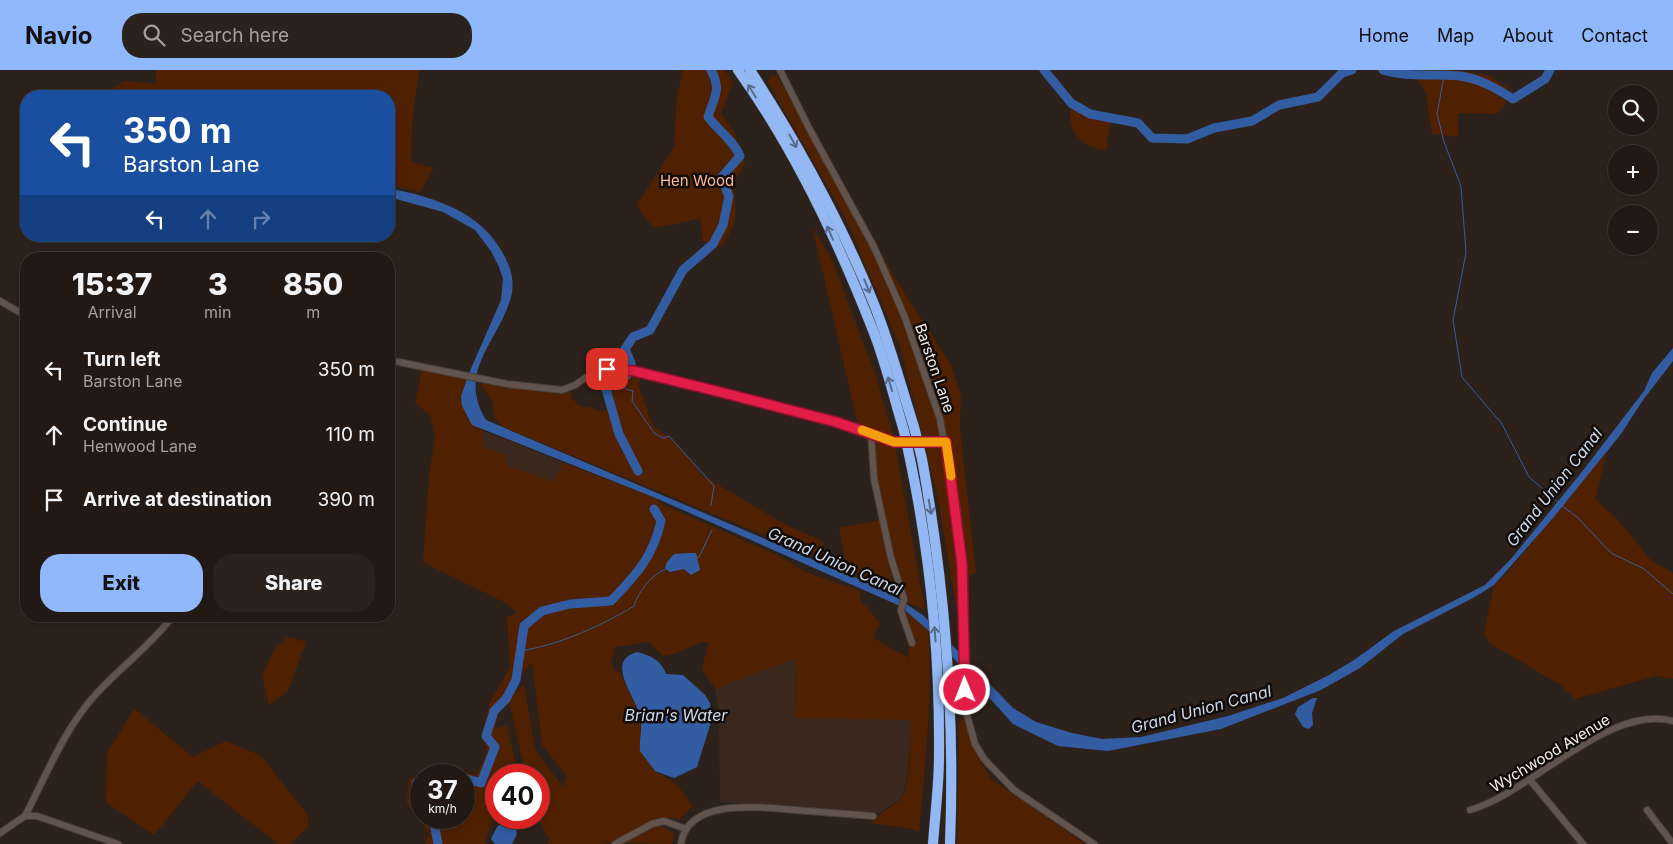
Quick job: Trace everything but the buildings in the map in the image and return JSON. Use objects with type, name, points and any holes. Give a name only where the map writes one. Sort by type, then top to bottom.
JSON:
[{"type":"highway","points":[[738,70],[783,142],[825,222],[874,333],[922,459],[935,535],[945,618],[949,703],[950,844]]},
{"type":"highway","points":[[750,70],[779,115],[837,220],[854,256],[890,348],[909,429],[911,464],[924,533],[934,611],[939,759],[933,844]]},
{"type":"highway","points":[[944,844],[949,703]]},
{"type":"highway","points":[[928,844],[939,718]]},
{"type":"street","name":"Barston Lane","points":[[780,70],[878,256],[904,315],[946,442],[962,564],[965,708],[975,744],[984,759],[1014,790],[1094,844]]},
{"type":"street","points":[[0,301],[20,313]]},
{"type":"street","points":[[395,364],[507,384],[562,390],[575,385],[591,374],[607,369],[630,370],[871,433],[894,442],[946,442]]},
{"type":"street","points":[[871,433],[874,479],[891,558],[904,599],[901,611],[912,643]]},
{"type":"street","points":[[0,833],[25,816],[74,722],[97,693],[148,646],[168,622]]},
{"type":"street","name":"Wychwood Avenue","points":[[1470,810],[1500,798],[1596,738],[1625,724],[1644,719],[1663,718],[1673,720]]},
{"type":"street","points":[[1530,780],[1583,844]]},
{"type":"street","points":[[680,844],[686,829],[704,815],[720,809],[762,806],[873,816]]},
{"type":"street","points":[[1647,810],[1673,844]]},
{"type":"street","points":[[25,816],[37,816],[118,844]]},
{"type":"street","points":[[615,844],[652,824],[664,821],[686,829]]},
{"type":"shaded area","points":[[484,431],[562,462],[556,482],[506,466],[481,446]]},
{"type":"shaded area","points":[[796,658],[795,718],[912,720],[907,780],[901,798],[880,813],[720,802],[719,717],[715,689]]},
{"type":"green space","points":[[156,70],[419,70],[412,124],[411,162],[434,168],[420,192],[395,186],[395,90],[110,90],[124,81],[156,84]]},
{"type":"green space","name":"Hen Wood","points":[[683,70],[724,70],[733,82],[721,114],[734,131],[745,164],[733,184],[736,202],[734,224],[721,247],[703,241],[700,218],[673,225],[654,227],[645,218],[637,205],[674,147],[677,96]]},
{"type":"green space","points":[[1422,70],[1460,71],[1488,75],[1508,88],[1505,106],[1496,114],[1458,113],[1458,137],[1432,134],[1426,94],[1418,80]]},
{"type":"green space","points":[[771,76],[777,76],[905,294],[951,365],[961,396],[960,429],[976,573],[970,575],[958,620],[939,503],[900,346],[845,217],[768,82]]},
{"type":"green space","points":[[1071,103],[1090,114],[1111,118],[1106,150],[1089,146],[1079,139],[1070,121]]},
{"type":"green space","points":[[20,174],[20,214],[19,214]]},
{"type":"green space","points":[[812,226],[832,260],[876,376],[894,438],[858,425]]},
{"type":"green space","points":[[422,370],[467,378],[464,394],[465,409],[470,421],[484,431],[481,446],[505,455],[507,466],[555,482],[562,462],[658,499],[659,503],[779,556],[808,573],[860,591],[860,600],[880,623],[873,638],[909,658],[909,643],[914,642],[905,610],[928,630],[929,706],[919,832],[912,829],[871,823],[898,801],[905,791],[909,772],[911,720],[795,718],[796,658],[715,689],[702,669],[709,641],[663,656],[649,642],[615,647],[611,662],[615,671],[622,676],[641,718],[640,751],[655,771],[678,786],[693,806],[680,819],[669,818],[650,822],[622,837],[603,844],[548,844],[549,839],[544,829],[550,829],[550,770],[563,787],[567,776],[542,745],[532,662],[521,675],[516,693],[524,684],[535,750],[546,764],[523,764],[509,701],[499,712],[495,728],[507,726],[516,764],[485,764],[485,829],[489,829],[485,842],[487,844],[425,844],[429,834],[425,829],[475,829],[475,775],[487,752],[482,738],[489,704],[510,667],[507,617],[517,613],[506,603],[423,562],[429,476],[435,437],[430,415],[415,403]]},
{"type":"green space","points":[[623,372],[639,375],[639,387],[652,425],[679,445],[702,475],[786,525],[820,540],[824,543],[822,550],[831,556],[827,561],[501,426],[494,417],[492,401],[481,385],[485,381],[570,390],[572,399],[581,407],[590,407],[601,412],[608,409],[605,398],[606,373]]},
{"type":"green space","points":[[881,440],[895,445],[925,610],[906,602],[876,478],[876,444]]},
{"type":"green space","points":[[1607,452],[1595,499],[1617,519],[1651,560],[1673,573],[1673,679],[1656,676],[1575,699],[1561,685],[1489,643],[1484,633],[1494,585],[1508,572]]},
{"type":"green space","points":[[881,520],[893,584],[891,588],[847,570],[839,528]]},
{"type":"green space","points":[[288,637],[306,642],[288,691],[269,705],[262,677],[274,649]]},
{"type":"green space","points":[[134,709],[193,757],[226,741],[261,756],[307,814],[309,826],[290,844],[278,844],[198,781],[154,835],[106,802],[107,753]]},
{"type":"green space","points":[[962,717],[980,761],[991,779],[1085,844],[957,844],[959,721]]},
{"type":"green space","points":[[410,778],[410,808],[406,803]]},
{"type":"green space","points":[[662,826],[674,834],[672,844],[621,843],[652,828]]},
{"type":"water","points":[[395,190],[440,202],[470,218],[484,228],[495,241],[511,271],[511,297],[478,371],[476,386],[478,402],[486,420],[887,591],[924,616],[1013,708],[1036,722],[1072,733],[1102,739],[1141,737],[1228,716],[1283,698],[1354,660],[1394,631],[1485,585],[1511,559],[1581,473],[1644,391],[1652,373],[1673,348],[1673,361],[1643,400],[1621,434],[1553,518],[1494,585],[1403,634],[1360,668],[1321,690],[1221,729],[1108,751],[1058,746],[1013,724],[928,630],[900,606],[658,499],[472,425],[462,406],[461,396],[501,300],[503,279],[491,251],[475,230],[443,212],[395,199]]},
{"type":"water","points":[[696,553],[700,570],[691,575],[684,569],[670,572],[665,568],[667,562],[674,554]]},
{"type":"water","name":"Brian's Water","points":[[637,652],[655,659],[662,666],[666,674],[683,675],[705,695],[710,703],[712,719],[697,767],[674,778],[655,771],[640,751],[640,716],[622,671],[623,663],[627,657]]},
{"type":"water","points":[[1313,698],[1317,698],[1312,713],[1313,725],[1309,729],[1303,727],[1295,714],[1298,707]]},
{"type":"water","points":[[496,829],[516,829],[517,834],[512,844],[495,844],[491,839]]},
{"type":"waterway","points":[[638,471],[619,434],[606,389],[627,375],[631,363],[625,349],[633,337],[650,330],[683,270],[713,244],[723,225],[729,196],[721,178],[740,156],[730,140],[708,117],[716,94],[716,83],[711,70]]},
{"type":"waterway","points":[[1044,70],[1071,103],[1090,114],[1138,123],[1152,138],[1187,139],[1214,128],[1252,121],[1279,105],[1318,97],[1342,73],[1352,70]]},
{"type":"waterway","points":[[1383,70],[1411,75],[1467,77],[1488,85],[1513,99],[1545,79],[1550,70]]},
{"type":"waterway","name":"Grand Union Canal","points":[[1444,76],[1437,114],[1444,142],[1461,186],[1466,253],[1453,320],[1462,377],[1502,424],[1529,477],[1558,502]]},
{"type":"waterway","points":[[621,378],[626,389],[633,391],[632,401],[654,433],[663,438],[669,436],[714,486],[711,505]]},
{"type":"waterway","name":"Grand Union Canal","points":[[1561,505],[1578,518],[1611,553],[1644,569],[1673,594]]},
{"type":"waterway","points":[[475,781],[481,783],[495,747],[486,736],[494,711],[506,699],[516,680],[524,626],[542,611],[570,604],[611,601],[636,574],[653,545],[661,521],[654,509]]},
{"type":"waterway","points":[[696,558],[699,557],[712,530]]},
{"type":"waterway","points":[[520,651],[565,639],[594,627],[634,606],[646,584],[666,569]]},
{"type":"waterway","points":[[435,829],[438,844]]},
{"type":"slow traffic","points":[[862,430],[894,442],[946,442],[951,476]]},
{"type":"route","points":[[607,369],[634,371],[689,386],[716,391],[836,422],[894,442],[946,442],[958,523],[965,603],[965,690]]}]
